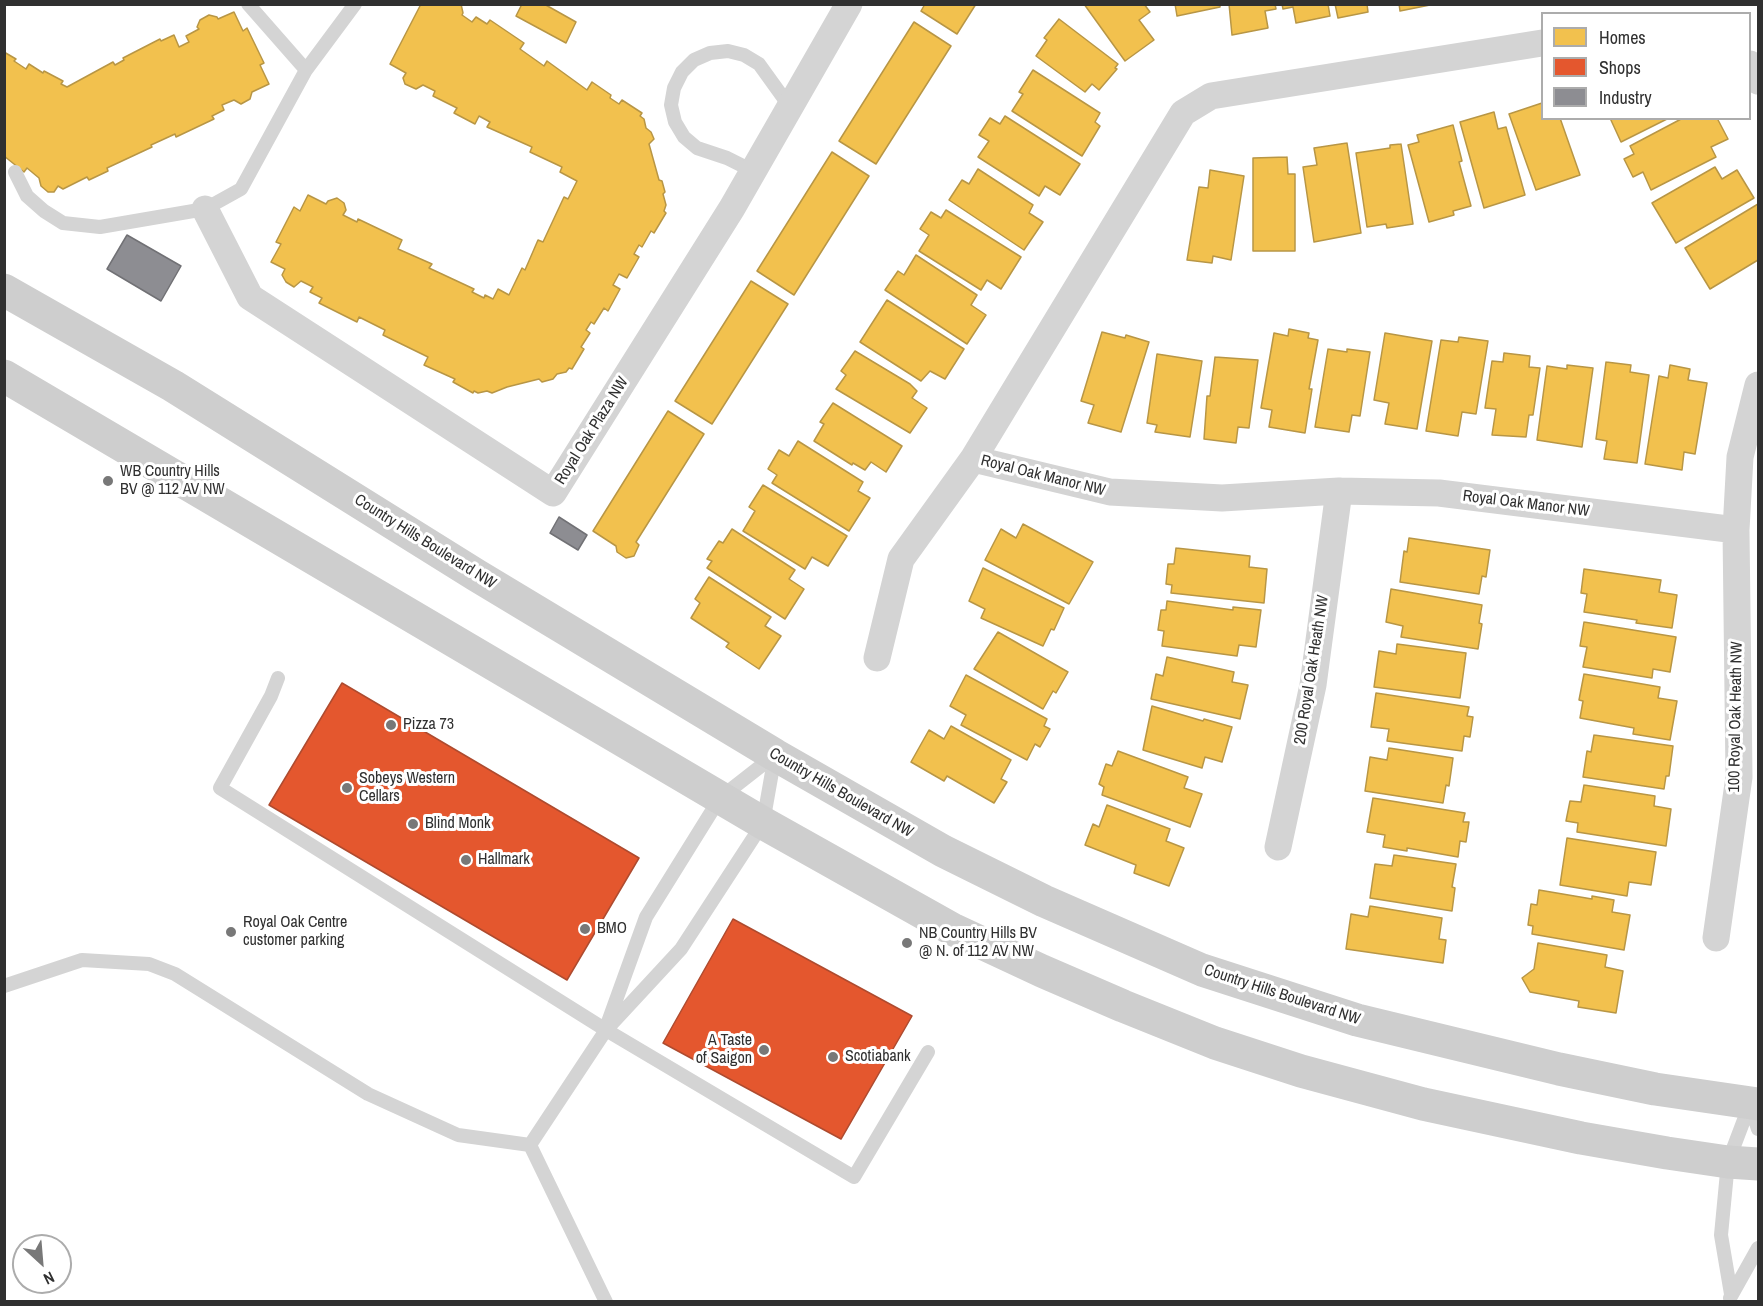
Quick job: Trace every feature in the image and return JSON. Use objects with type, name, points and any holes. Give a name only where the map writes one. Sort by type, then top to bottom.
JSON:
[{"type":"main road","name":"Country Hills Boulevard NW","points":[[4,290],[173,386],[476,574],[775,755],[943,851],[1044,901],[1202,970],[1357,1020],[1461,1046],[1756,1112]]},
{"type":"main road","points":[[4,376],[720,798],[952,929],[1123,1006],[1215,1043],[1301,1071],[1423,1104],[1581,1138],[1743,1163]]},
{"type":"street","name":"Royal Oak Plaza NW","points":[[205,209],[250,297],[553,493],[732,208],[849,4]]},
{"type":"street","name":"Royal Oak Manor NW","points":[[1541,43],[1212,96],[1183,113],[973,459],[1110,492],[1222,498],[1339,491],[1439,493],[1736,530]]},
{"type":"street","points":[[1736,530],[1740,457],[1758,385]]},
{"type":"street","points":[[877,658],[901,559],[973,459]]},
{"type":"street","name":"200 Royal Oak Heath NW","points":[[1278,847],[1313,685],[1339,491]]},
{"type":"street","name":"100 Royal Oak Heath NW","points":[[1716,938],[1739,777],[1736,530]]},
{"type":"lane","points":[[248,4],[306,70]]},
{"type":"lane","points":[[15,172],[27,196],[44,211],[63,223],[100,227],[205,209],[241,189],[306,70],[355,4]]},
{"type":"lane","points":[[753,171],[727,158],[697,148],[684,137],[675,122],[671,105],[674,88],[682,72],[694,60],[710,53],[728,51],[744,55],[759,64],[790,107]]},
{"type":"lane","points":[[278,678],[271,696],[220,788],[606,1030],[855,1177],[928,1052]]},
{"type":"lane","points":[[606,1030],[646,917],[720,798],[775,755]]},
{"type":"lane","points":[[530,1145],[606,1030],[681,949],[763,823],[775,755]]},
{"type":"lane","points":[[4,986],[82,960],[149,964],[175,974],[368,1094],[458,1135],[530,1145]]},
{"type":"lane","points":[[1730,1298],[1721,1235],[1756,1112]]},
{"type":"lane","points":[[530,1145],[606,1302]]},
{"type":"lane","points":[[1730,1298],[1758,1248]]},
{"type":"building: Homes","points":[[421,4],[461,4],[462,15],[472,22],[476,17],[487,24],[490,20],[524,43],[520,49],[544,66],[547,61],[587,90],[592,82],[611,95],[610,98],[619,104],[622,100],[642,113],[640,116],[644,119],[646,128],[654,139],[649,144],[659,180],[662,181],[665,192],[663,194],[666,213],[654,233],[651,231],[642,247],[639,245],[634,254],[639,257],[627,278],[619,274],[613,285],[620,289],[608,311],[604,308],[594,324],[591,322],[586,330],[590,333],[572,369],[569,368],[566,372],[557,374],[553,379],[542,382],[539,379],[492,393],[474,391],[473,393],[453,382],[455,379],[424,365],[428,357],[383,335],[385,330],[359,317],[357,322],[319,303],[322,298],[310,292],[313,287],[301,281],[294,287],[286,282],[282,275],[285,269],[271,262],[281,244],[276,242],[294,207],[300,211],[308,195],[326,204],[337,198],[344,203],[346,210],[343,215],[357,222],[358,219],[402,240],[398,249],[432,264],[429,268],[474,289],[472,292],[484,298],[485,295],[493,299],[498,289],[509,295],[522,268],[525,270],[538,240],[543,242],[564,197],[568,199],[577,181],[560,172],[562,167],[530,152],[532,147],[487,127],[490,122],[479,116],[475,124],[454,113],[457,108],[433,96],[435,91],[423,85],[416,89],[405,84],[403,78],[406,73],[390,64]]},
{"type":"building: Homes","points":[[522,4],[544,4],[576,22],[566,43],[516,16]]},
{"type":"building: Homes","points":[[925,4],[976,4],[957,34],[921,11]]},
{"type":"building: Homes","points":[[1084,4],[1144,4],[1150,12],[1139,20],[1154,40],[1125,61]]},
{"type":"building: Homes","points":[[1175,4],[1220,4],[1220,7],[1177,16]]},
{"type":"building: Homes","points":[[1229,4],[1275,4],[1276,9],[1265,11],[1268,28],[1232,35]]},
{"type":"building: Homes","points":[[1282,4],[1328,4],[1330,16],[1296,23],[1293,7],[1283,9]]},
{"type":"building: Homes","points":[[1335,4],[1367,4],[1368,12],[1338,18]]},
{"type":"building: Homes","points":[[1399,4],[1435,4],[1400,11]]},
{"type":"building: Homes","points":[[234,12],[243,31],[247,28],[264,63],[260,65],[269,84],[252,92],[250,99],[241,104],[234,100],[222,105],[224,110],[212,116],[214,119],[176,137],[175,134],[151,145],[152,147],[107,168],[108,171],[89,180],[87,177],[63,189],[58,186],[54,192],[48,192],[41,186],[39,178],[27,168],[24,172],[4,156],[4,52],[26,69],[29,64],[63,81],[61,84],[67,87],[113,62],[115,65],[124,60],[123,58],[160,39],[161,41],[174,35],[179,47],[189,42],[186,36],[199,29],[197,27],[200,20],[209,15],[218,19]]},
{"type":"building: Homes","points":[[1059,19],[1118,64],[1115,68],[1117,69],[1099,90],[1092,84],[1085,92],[1036,56],[1047,40],[1044,38]]},
{"type":"building: Homes","points":[[914,22],[951,46],[876,164],[839,141]]},
{"type":"building: Homes","points":[[1033,70],[1100,113],[1095,122],[1100,126],[1082,156],[1012,111],[1023,94],[1019,92]]},
{"type":"building: Homes","points":[[1541,103],[1541,120],[1561,120],[1580,175],[1536,190],[1509,114]]},
{"type":"building: Homes","points":[[1494,112],[1498,129],[1506,127],[1525,195],[1484,208],[1460,122]]},
{"type":"building: Homes","points":[[1005,116],[1080,164],[1060,195],[1045,186],[1039,196],[978,157],[989,141],[979,135],[990,118],[1000,124]]},
{"type":"building: Homes","points":[[1611,120],[1665,120],[1621,142]]},
{"type":"building: Homes","points":[[1679,120],[1718,120],[1728,139],[1711,147],[1716,157],[1651,190],[1643,172],[1633,177],[1624,159],[1634,154],[1630,146]]},
{"type":"building: Homes","points":[[1453,125],[1462,161],[1459,162],[1471,206],[1453,211],[1454,215],[1429,222],[1408,145],[1419,142],[1417,135]]},
{"type":"building: Homes","points":[[1347,143],[1361,233],[1314,242],[1303,167],[1317,165],[1314,148]]},
{"type":"building: Homes","points":[[1401,144],[1413,224],[1387,228],[1386,224],[1367,227],[1356,153]]},
{"type":"building: Homes","points":[[832,152],[869,176],[794,295],[757,271]]},
{"type":"building: Homes","points":[[1287,157],[1288,174],[1295,174],[1295,251],[1253,251],[1253,158]]},
{"type":"building: Homes","points":[[1715,167],[1722,179],[1737,170],[1754,198],[1676,243],[1652,203]]},
{"type":"building: Homes","points":[[978,169],[1033,205],[1029,213],[1043,222],[1024,250],[949,200],[962,180],[969,184]]},
{"type":"building: Homes","points":[[1210,170],[1244,176],[1231,260],[1213,256],[1212,263],[1187,260],[1199,187],[1208,188]]},
{"type":"building: Homes","points":[[1758,204],[1758,260],[1710,289],[1685,248]]},
{"type":"building: Homes","points":[[946,210],[1021,257],[1001,289],[987,280],[981,290],[919,251],[929,235],[920,229],[931,212],[941,218]]},
{"type":"building: Homes","points":[[916,255],[977,295],[971,305],[986,315],[967,344],[885,290],[898,271],[904,275]]},
{"type":"building: Homes","points":[[751,281],[788,304],[712,424],[675,401]]},
{"type":"building: Homes","points":[[887,300],[964,349],[945,379],[930,371],[921,381],[860,342]]},
{"type":"building: Homes","points":[[1289,329],[1309,333],[1308,338],[1318,340],[1309,389],[1312,389],[1305,433],[1269,427],[1272,410],[1261,408],[1274,333],[1288,336]]},
{"type":"building: Homes","points":[[1102,332],[1125,338],[1126,335],[1149,342],[1121,432],[1088,423],[1094,405],[1081,401]]},
{"type":"building: Homes","points":[[1385,333],[1432,341],[1417,429],[1385,424],[1389,403],[1374,400]]},
{"type":"building: Homes","points":[[1459,337],[1488,341],[1476,414],[1462,412],[1458,436],[1426,431],[1441,340],[1458,342]]},
{"type":"building: Homes","points":[[1328,349],[1370,352],[1360,416],[1352,415],[1349,432],[1315,427]]},
{"type":"building: Homes","points":[[855,351],[910,384],[917,391],[912,398],[927,408],[910,433],[836,389],[846,375],[841,371]]},
{"type":"building: Homes","points":[[1504,353],[1530,356],[1529,367],[1540,368],[1533,415],[1529,415],[1526,437],[1492,435],[1496,409],[1485,408],[1492,361],[1503,362]]},
{"type":"building: Homes","points":[[1157,354],[1202,361],[1190,437],[1155,432],[1157,425],[1147,423]]},
{"type":"building: Homes","points":[[1215,357],[1258,360],[1249,428],[1238,427],[1236,443],[1204,439],[1207,396],[1210,396]]},
{"type":"building: Homes","points":[[1606,362],[1631,365],[1630,372],[1649,375],[1637,463],[1604,459],[1607,441],[1596,439]]},
{"type":"building: Homes","points":[[1567,365],[1593,368],[1582,447],[1537,440],[1547,366],[1567,369]]},
{"type":"building: Homes","points":[[1670,365],[1690,369],[1688,380],[1707,383],[1695,454],[1684,452],[1682,470],[1645,464],[1659,376],[1668,378]]},
{"type":"building: Homes","points":[[833,403],[902,446],[886,472],[871,462],[865,470],[853,463],[852,465],[814,441],[824,424],[820,422]]},
{"type":"building: Homes","points":[[668,411],[704,434],[636,542],[639,545],[634,556],[626,558],[617,552],[616,546],[593,531]]},
{"type":"building: Homes","points":[[798,441],[863,482],[858,491],[870,498],[849,531],[772,483],[777,475],[768,469],[779,450],[789,456]]},
{"type":"building: Homes","points":[[763,485],[847,536],[828,566],[812,557],[805,569],[743,531],[755,511],[749,507]]},
{"type":"building: Homes","points":[[1023,524],[1093,562],[1069,604],[985,560],[1001,529],[1016,538]]},
{"type":"building: Homes","points":[[732,529],[795,570],[789,579],[804,589],[785,619],[707,568],[712,561],[707,559],[719,541],[723,543]]},
{"type":"building: Homes","points":[[1409,538],[1490,550],[1486,577],[1482,576],[1479,594],[1400,582],[1404,551],[1407,552]]},
{"type":"building: Homes","points":[[1176,548],[1250,556],[1249,567],[1267,569],[1264,603],[1171,593],[1172,585],[1166,584],[1168,564],[1174,564]]},
{"type":"building: Homes","points":[[983,568],[1064,608],[1054,630],[1051,629],[1043,646],[981,618],[985,609],[969,601]]},
{"type":"building: Homes","points":[[1584,569],[1661,580],[1659,592],[1677,595],[1672,628],[1584,612],[1587,594],[1581,593]]},
{"type":"building: Homes","points":[[709,577],[771,617],[765,626],[781,636],[759,669],[726,647],[729,643],[691,618],[700,603],[695,599]]},
{"type":"building: Homes","points":[[1391,589],[1482,605],[1478,649],[1401,637],[1403,626],[1386,622]]},
{"type":"building: Homes","points":[[1167,601],[1233,610],[1233,607],[1261,610],[1256,647],[1239,645],[1237,656],[1162,646],[1164,631],[1158,630],[1161,610],[1166,610]]},
{"type":"building: Homes","points":[[1584,622],[1676,637],[1670,672],[1653,669],[1652,678],[1583,667],[1587,647],[1580,646]]},
{"type":"building: Homes","points":[[998,632],[1068,672],[1056,693],[1053,691],[1043,709],[974,669]]},
{"type":"building: Homes","points":[[1397,644],[1466,653],[1460,698],[1374,687],[1379,651],[1396,654]]},
{"type":"building: Homes","points":[[1167,657],[1234,672],[1232,682],[1248,685],[1240,719],[1151,699],[1156,674],[1163,676]]},
{"type":"building: Homes","points":[[1584,674],[1660,687],[1658,698],[1677,701],[1670,740],[1633,734],[1634,728],[1580,718],[1583,701],[1579,700]]},
{"type":"building: Homes","points":[[966,675],[1047,719],[1044,726],[1050,729],[1040,747],[1035,744],[1027,760],[961,725],[966,715],[950,706]]},
{"type":"building: Homes","points":[[1376,693],[1469,707],[1467,716],[1473,717],[1470,737],[1464,736],[1462,751],[1387,741],[1389,729],[1371,727]]},
{"type":"building: Homes","points":[[1152,706],[1232,727],[1222,762],[1205,757],[1202,768],[1143,750]]},
{"type":"building: Homes","points":[[951,726],[1011,760],[1001,779],[1007,782],[994,803],[947,776],[944,781],[911,762],[929,730],[944,739]]},
{"type":"building: Homes","points":[[1594,735],[1673,746],[1669,776],[1666,776],[1664,789],[1583,777],[1587,751],[1591,752]]},
{"type":"building: Homes","points":[[1389,748],[1453,758],[1449,786],[1446,785],[1443,803],[1365,791],[1370,757],[1387,760]]},
{"type":"building: Homes","points":[[1118,751],[1188,777],[1184,788],[1202,794],[1190,827],[1102,795],[1104,787],[1099,784],[1106,764],[1112,766]]},
{"type":"building: Homes","points":[[1584,785],[1655,796],[1654,806],[1671,809],[1666,846],[1577,832],[1578,823],[1566,821],[1570,801],[1581,802]]},
{"type":"building: Homes","points":[[1373,798],[1465,813],[1463,822],[1469,822],[1466,842],[1460,841],[1458,857],[1407,848],[1407,851],[1383,847],[1385,835],[1367,832]]},
{"type":"building: Homes","points":[[1107,805],[1170,829],[1166,841],[1184,848],[1169,886],[1134,873],[1136,865],[1085,845],[1093,824],[1099,827]]},
{"type":"building: Homes","points":[[1567,838],[1656,852],[1651,885],[1629,882],[1627,896],[1560,885]]},
{"type":"building: Homes","points":[[1394,855],[1456,864],[1452,887],[1455,888],[1452,911],[1370,898],[1375,864],[1392,866]]},
{"type":"building: Homes","points":[[1539,890],[1592,899],[1592,896],[1614,900],[1612,912],[1630,915],[1624,950],[1532,934],[1533,926],[1528,925],[1531,904],[1537,905]]},
{"type":"building: Homes","points":[[1370,906],[1442,918],[1439,939],[1446,940],[1443,963],[1346,949],[1351,914],[1368,917]]},
{"type":"building: Homes","points":[[1538,943],[1607,955],[1605,967],[1623,971],[1616,1013],[1578,1007],[1579,1001],[1530,992],[1522,978],[1534,969]]},
{"type":"building: Shops","points":[[342,683],[639,858],[567,980],[269,805]]},
{"type":"building: Shops","points":[[733,919],[912,1016],[841,1139],[663,1043]]},
{"type":"building: Industry","points":[[127,235],[181,266],[161,301],[107,269]]},
{"type":"building: Industry","points":[[559,517],[587,535],[578,550],[550,533]]},
{"type":"place","name":"WB Country Hills BV @ 112 AV NW","points":[[108,481]]},
{"type":"place","name":"Pizza 73","points":[[391,725]]},
{"type":"place","name":"Sobeys Western Cellars","points":[[347,788]]},
{"type":"place","name":"Blind Monk","points":[[413,824]]},
{"type":"place","name":"Hallmark","points":[[466,860]]},
{"type":"place","name":"BMO","points":[[585,929]]},
{"type":"place","name":"Royal Oak Centre customer parking","points":[[231,932]]},
{"type":"place","name":"NB Country Hills BV @ N. of 112 AV NW","points":[[907,943]]},
{"type":"place","name":"A Taste of Saigon","points":[[764,1050]]},
{"type":"place","name":"Scotiabank","points":[[833,1057]]}]
